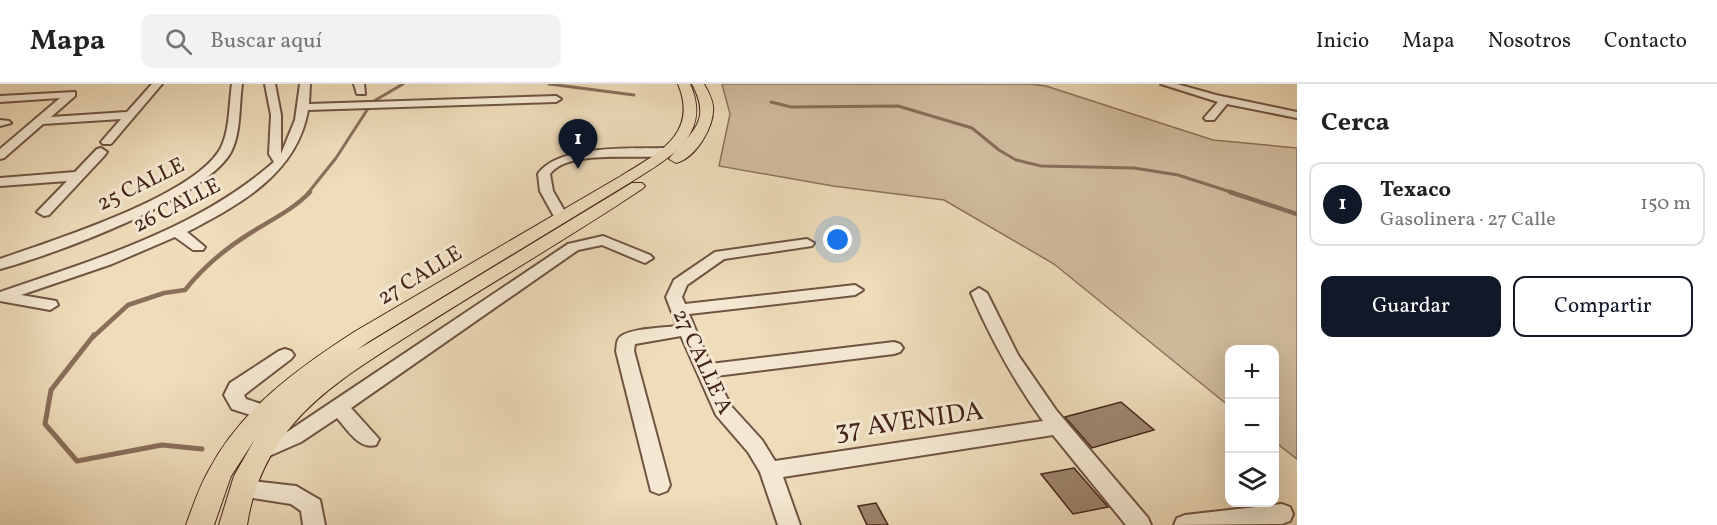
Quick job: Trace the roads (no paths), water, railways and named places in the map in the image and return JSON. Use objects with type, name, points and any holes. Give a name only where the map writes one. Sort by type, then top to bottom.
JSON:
[{"type":"main road","name":"27 CALLE","points":[[200,525],[220,470],[253,422],[282,393],[321,363],[665,152],[681,138],[689,124],[693,113],[695,92]]},
{"type":"main road","name":"27 CALLE","points":[[233,525],[242,489],[260,452],[284,420],[322,383],[429,313],[610,204],[683,153],[698,137],[707,116],[695,92]]},
{"type":"street","points":[[44,212],[104,147],[157,84]]},
{"type":"street","name":"25 CALLE","points":[[1,264],[165,198],[195,181],[216,165],[226,151],[237,84]]},
{"type":"street","points":[[270,84],[276,115],[275,154],[280,162]]},
{"type":"street","name":"26 CALLE","points":[[1,296],[112,258],[176,231],[227,204],[256,184],[288,153],[305,107],[305,84]]},
{"type":"street","points":[[1166,84],[1225,100],[1297,115]]},
{"type":"street","points":[[1183,84],[1242,99],[1297,109]]},
{"type":"street","points":[[0,99],[71,94],[0,155]]},
{"type":"street","points":[[305,107],[556,99]]},
{"type":"street","points":[[1210,118],[1225,100]]},
{"type":"street","points":[[40,121],[132,115]]},
{"type":"street","points":[[561,217],[546,189],[544,174],[557,162],[590,156],[665,152]]},
{"type":"street","points":[[0,182],[76,176]]},
{"type":"street","points":[[176,231],[198,247]]},
{"type":"street","points":[[260,452],[294,437],[573,247],[603,240],[645,258]]},
{"type":"street","points":[[548,241],[573,247]]},
{"type":"street","name":"27 CALLE A","points":[[789,525],[770,470],[755,446],[723,410],[704,371],[674,297],[677,287],[720,255],[807,243]]},
{"type":"street","points":[[679,309],[855,290]]},
{"type":"street","points":[[979,293],[995,333],[1056,427],[1140,525]]},
{"type":"street","points":[[1,296],[50,305]]},
{"type":"street","points":[[659,485],[625,351],[626,341],[635,337],[687,330]]},
{"type":"street","points":[[704,371],[894,348]]},
{"type":"street","points":[[263,412],[239,404],[234,395],[237,388],[285,354]]},
{"type":"street","points":[[338,407],[369,439]]},
{"type":"street","name":"37 AVENIDA","points":[[770,470],[1056,427]]},
{"type":"street","points":[[242,489],[296,495],[312,507],[314,525]]},
{"type":"street","points":[[1185,525],[1281,514]]},
{"type":"waterway","points":[[374,101],[403,84]]},
{"type":"waterway","points":[[549,84],[634,95]]},
{"type":"waterway","points":[[771,102],[791,107],[898,106],[972,128],[999,150],[1016,160],[1041,166],[1134,168],[1178,175],[1234,193]]},
{"type":"waterway","points":[[308,193],[336,158],[369,107]]},
{"type":"waterway","points":[[93,337],[128,305],[164,293],[185,290],[224,251],[290,209],[310,192]]},
{"type":"waterway","points":[[1230,192],[1297,214]]},
{"type":"waterway","points":[[94,335],[51,390],[45,424],[77,461],[162,445],[202,449]]},
{"type":"place","name":"Texaco","points":[[578,169]]}]
